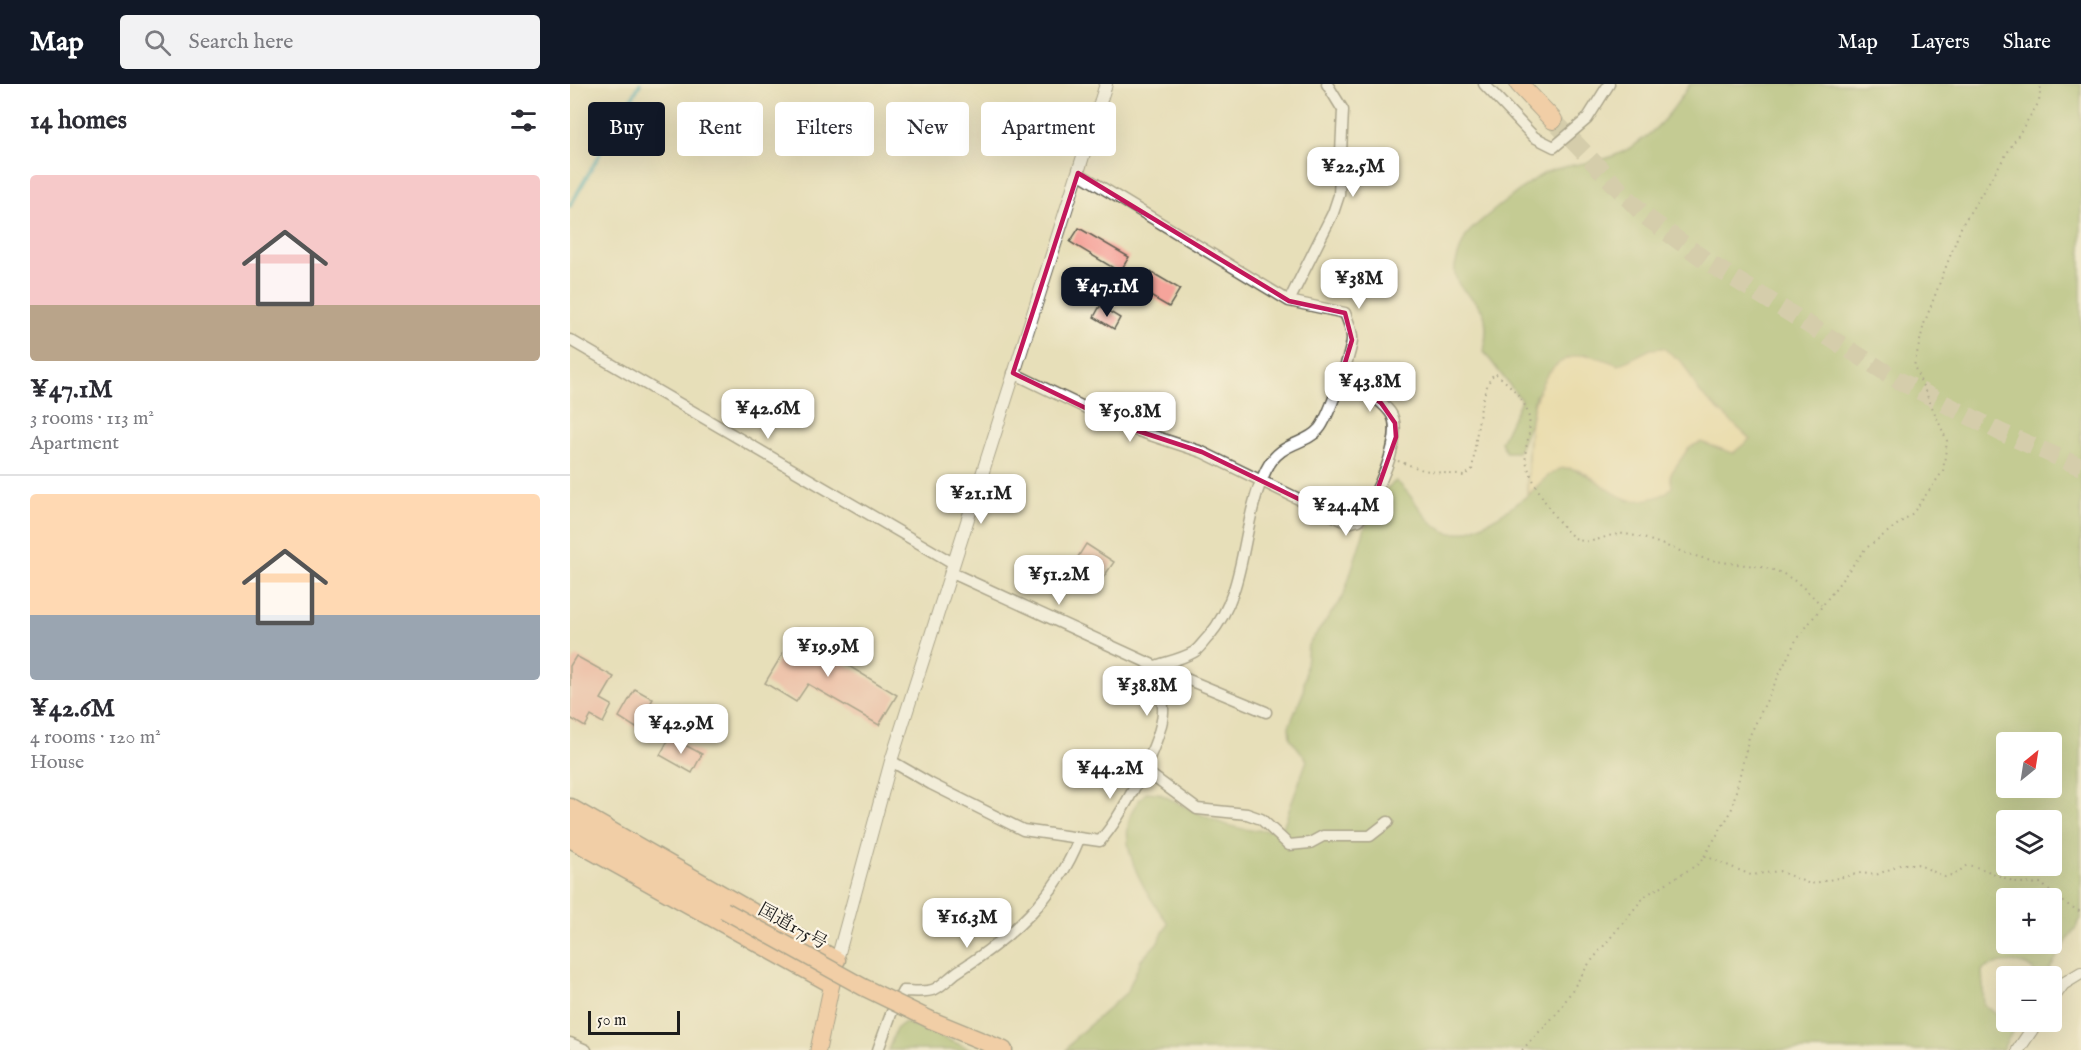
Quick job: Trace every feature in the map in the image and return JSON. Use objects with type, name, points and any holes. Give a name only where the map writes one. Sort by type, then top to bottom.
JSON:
[{"type":"highway","points":[[1519,84],[1554,120]]},
{"type":"highway","points":[[570,807],[837,960]]},
{"type":"highway","name":"国道175号","points":[[570,823],[863,987],[931,1020],[1005,1050]]},
{"type":"highway","points":[[570,838],[831,984]]},
{"type":"main road","points":[[818,1050],[837,960]]},
{"type":"street","points":[[837,960],[891,761],[1106,84]]},
{"type":"street","points":[[1289,301],[1333,213],[1339,195],[1343,110],[1327,84]]},
{"type":"street","points":[[1484,84],[1534,137],[1554,147],[1587,119],[1609,84]]},
{"type":"street","points":[[1078,173],[1289,301],[1345,314],[1352,340],[1341,376],[1320,429],[1280,452],[1268,467],[1262,480],[1256,494],[1238,580],[1227,611],[1195,652],[1155,666]]},
{"type":"street","points":[[570,340],[951,567],[1155,666],[1266,712]]},
{"type":"street","points":[[1014,373],[1123,426],[1202,452],[1348,523],[1359,520],[1377,491],[1396,437],[1395,423],[1391,413],[1381,402],[1341,376]]},
{"type":"street","points":[[891,761],[931,784],[1023,830],[1100,841],[1111,828],[1154,746],[1163,713],[1155,666]]},
{"type":"street","points":[[1143,769],[1197,809],[1254,816],[1289,845],[1310,843],[1323,836],[1370,837],[1388,822]]},
{"type":"street","points":[[878,1050],[891,1014],[903,991],[935,989],[992,950],[1016,929],[1052,890],[1071,860],[1079,838]]},
{"type":"street","points":[[2062,985],[2081,971]]},
{"type":"street","points":[[2018,1050],[2030,1032]]},
{"type":"street","points":[[570,1044],[586,1050]]},
{"type":"path","points":[[1522,1050],[1559,1011],[1588,965],[1645,896],[1700,863],[1731,812],[1749,737],[1795,642],[1865,549],[1913,513],[1943,471],[1947,441],[1914,366],[1924,324],[1962,225],[2039,102],[2042,84]]},
{"type":"path","points":[[1387,458],[1423,470],[1464,476],[1472,470],[1484,395],[1490,378],[1496,373],[1513,387],[1527,407],[1530,426],[1526,459],[1564,530],[1578,540],[1593,542],[1607,534],[1622,534],[1704,559],[1763,567],[1782,572],[1801,583],[1821,605]]},
{"type":"path","points":[[1705,856],[1751,875],[1779,871],[1810,884],[1861,873],[1876,876],[1902,864],[1917,864],[1945,877],[1958,873],[1967,865],[2009,882],[2027,885],[2041,883],[2059,900],[2081,912]]},
{"type":"highlighted area","points":[[1078,173],[1289,301],[1345,313],[1352,340],[1341,376],[1381,403],[1395,423],[1396,437],[1377,491],[1359,520],[1348,523],[1202,452],[1123,426],[1013,373]]},
{"type":"green space","points":[[1690,84],[2081,84],[2081,919],[2062,949],[2062,888],[1996,888],[1996,954],[2059,954],[2051,966],[2027,966],[2012,962],[1995,964],[1982,970],[1984,1004],[1996,1014],[1996,1032],[2012,1032],[2002,1050],[1066,1050],[1077,1036],[1127,992],[1141,960],[1158,942],[1168,923],[1139,876],[1128,841],[1128,823],[1134,807],[1147,792],[1158,793],[1203,816],[1234,827],[1266,830],[1283,827],[1307,760],[1290,738],[1289,726],[1303,693],[1308,645],[1343,597],[1368,518],[1387,488],[1396,481],[1425,516],[1439,528],[1455,533],[1477,527],[1501,514],[1559,469],[1579,472],[1629,501],[1670,475],[1689,447],[1701,442],[1733,453],[1749,439],[1700,393],[1682,362],[1651,349],[1619,365],[1585,354],[1535,396],[1531,419],[1518,452],[1506,452],[1501,442],[1521,400],[1484,352],[1486,329],[1484,315],[1477,303],[1457,282],[1455,275],[1460,249],[1469,232],[1508,199],[1549,171],[1609,158],[1628,149],[1656,128]]},
{"type":"green space","points":[[905,1022],[973,1050],[888,1050],[896,1029]]},
{"type":"sand","points":[[1663,348],[1682,362],[1700,393],[1750,439],[1733,453],[1701,442],[1689,447],[1670,475],[1672,487],[1664,494],[1655,497],[1636,500],[1624,498],[1585,473],[1564,468],[1549,475],[1527,496],[1533,410],[1539,390],[1549,372],[1564,360],[1584,355],[1619,365],[1651,349]]},
{"type":"building","points":[[1079,228],[1129,257],[1120,272],[1070,242]]},
{"type":"building","points":[[1151,272],[1180,289],[1169,307],[1140,290]]},
{"type":"building","points":[[1100,306],[1120,318],[1114,329],[1094,317]]},
{"type":"building","points":[[1086,544],[1114,562],[1103,578],[1076,560]]},
{"type":"building","points":[[798,628],[830,648],[827,653],[897,695],[879,725],[808,684],[796,702],[765,683]]},
{"type":"building","points":[[576,656],[614,677],[601,699],[612,705],[603,723],[591,716],[585,727],[570,718],[570,666]]},
{"type":"building","points":[[635,689],[653,699],[636,728],[619,717]]},
{"type":"building","points":[[670,737],[702,754],[692,773],[660,755]]},
{"type":"waterway","points":[[570,206],[640,84]]},
{"type":"tunnel","points":[[1553,120],[1645,216],[1712,265],[1898,380],[2000,432],[2081,467]]}]
